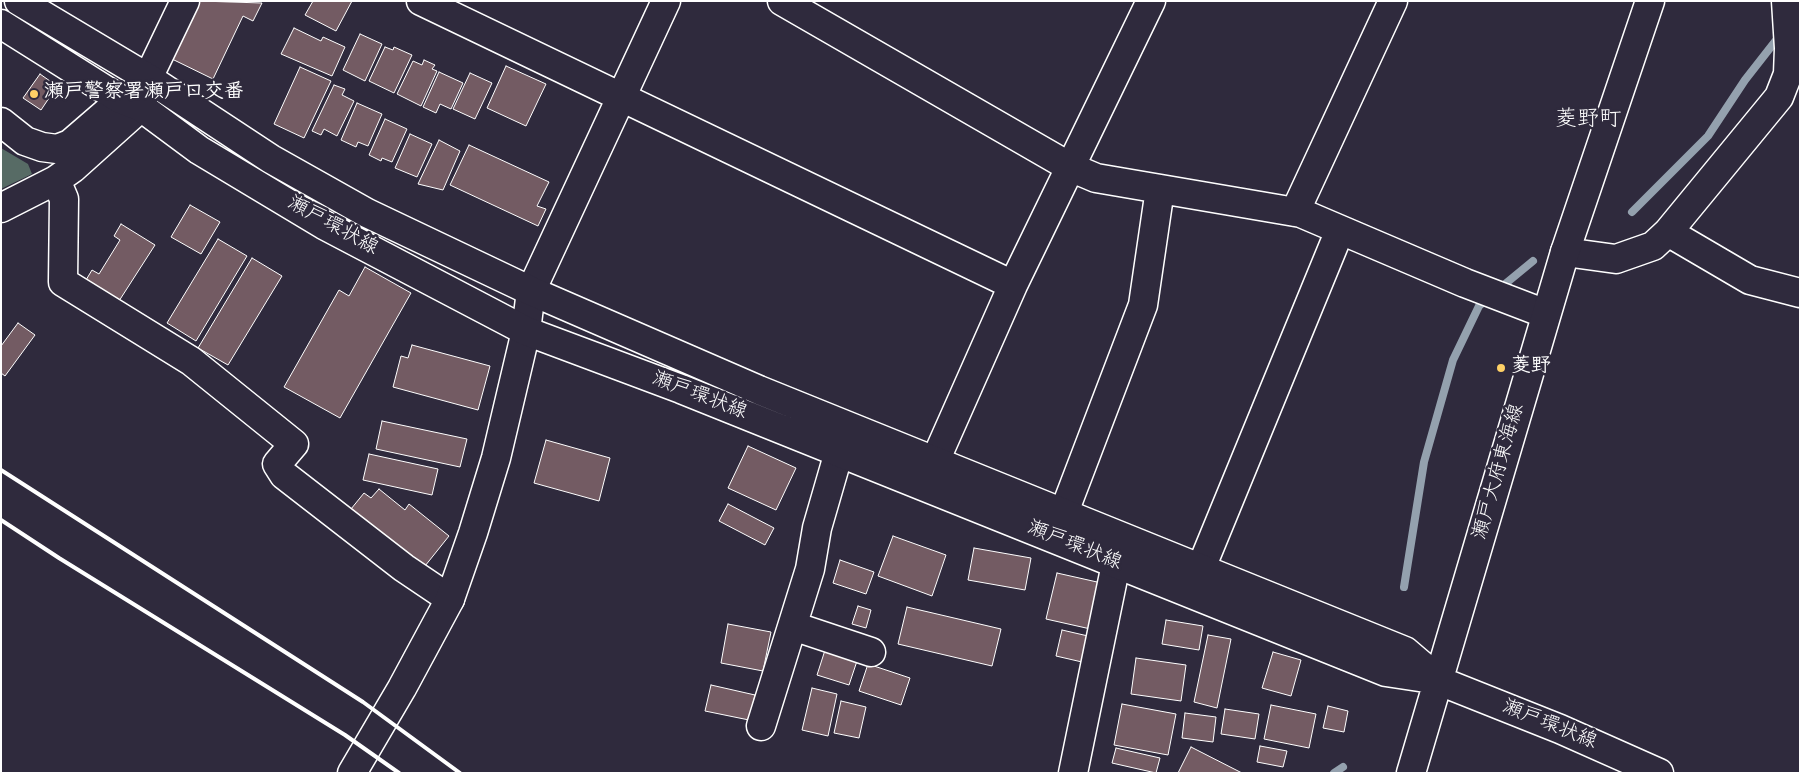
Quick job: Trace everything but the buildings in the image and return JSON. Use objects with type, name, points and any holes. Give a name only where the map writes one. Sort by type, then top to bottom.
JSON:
[{"type":"street","name":"瀬戸環状線","points":[[19,1],[148,78],[271,158],[359,209],[531,291],[759,390],[1405,651],[1439,680]]},
{"type":"street","points":[[1,208],[56,180],[73,168],[131,103],[148,78],[185,1]]},
{"type":"street","points":[[421,1],[1013,285]]},
{"type":"street","points":[[352,773],[402,688],[450,598],[496,458],[526,331],[531,291],[666,1]]},
{"type":"street","points":[[782,1],[1070,167],[1096,178],[1295,212],[1535,310]]},
{"type":"street","points":[[935,460],[1013,285],[1151,1]]},
{"type":"street","points":[[1295,212],[1393,1]]},
{"type":"street","name":"瀬戸大府東海線","points":[[1410,773],[1439,680],[1535,310],[1564,252],[1650,1]]},
{"type":"street","points":[[1564,252],[1616,259],[1653,246],[1668,232],[1779,96],[1788,74],[1794,47],[1786,1]]},
{"type":"street","name":"瀬戸環状線","points":[[1,24],[131,103],[199,150],[324,225],[526,331],[839,452],[1386,672],[1439,680],[1560,729],[1659,773]]},
{"type":"street","points":[[1,122],[25,141],[42,147],[57,149],[70,144],[131,103]]},
{"type":"street","points":[[56,180],[64,199],[63,282],[191,361],[294,444],[277,464],[284,475],[404,568],[450,598]]},
{"type":"street","points":[[1064,512],[1143,305],[1160,189]]},
{"type":"street","points":[[1201,568],[1340,230]]},
{"type":"street","points":[[1668,232],[1750,280],[1800,293]]},
{"type":"street","points":[[761,726],[810,570],[818,528],[839,452]]},
{"type":"street","points":[[1073,773],[1116,564]]},
{"type":"street","points":[[792,626],[871,652]]},
{"type":"green space","points":[[1,148],[28,164],[32,174],[1,189]]},
{"type":"waterway","points":[[1632,212],[1708,136],[1745,80],[1781,34]]},
{"type":"waterway","points":[[1499,289],[1533,261]]},
{"type":"waterway","points":[[1404,587],[1424,462],[1453,360],[1479,306],[1488,298]]},
{"type":"waterway","points":[[1334,773],[1343,767]]},
{"type":"railway","points":[[1,470],[363,702],[460,773]]},
{"type":"railway","points":[[1,520],[345,735],[399,773]]},
{"type":"place","name":"瀬戸警察署瀬戸口交番","points":[[34,94]]},
{"type":"place","name":"菱野","points":[[1501,368]]},
{"type":"district","name":"菱野町","points":[[1588,121]]}]
